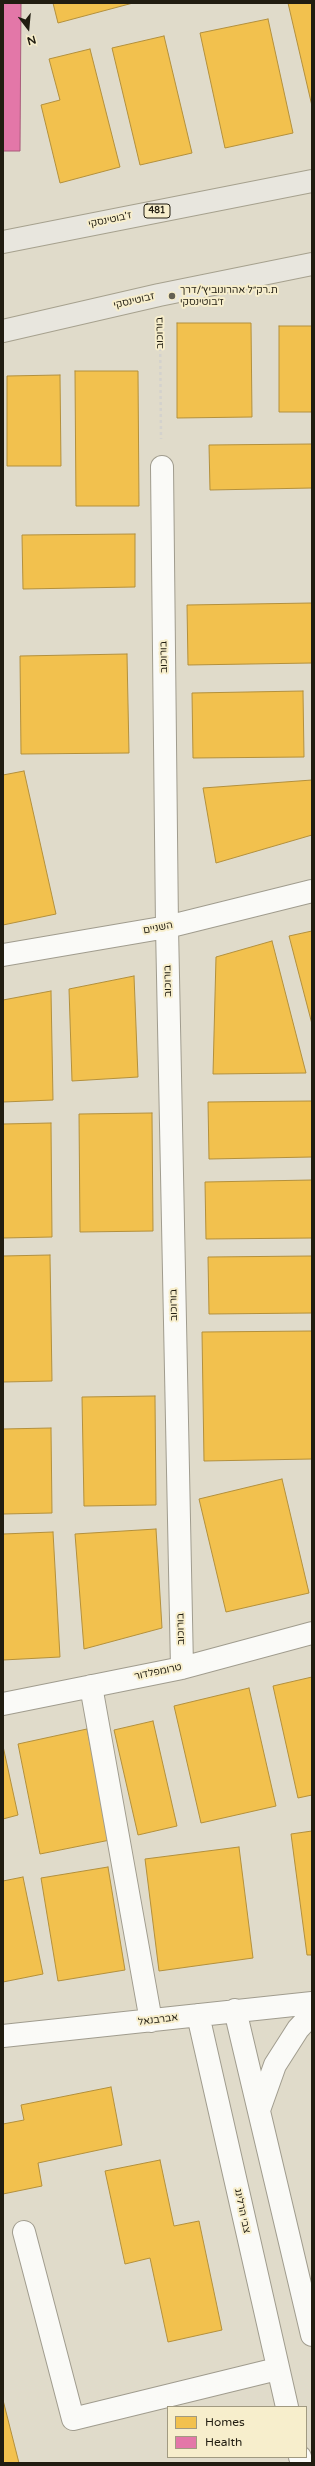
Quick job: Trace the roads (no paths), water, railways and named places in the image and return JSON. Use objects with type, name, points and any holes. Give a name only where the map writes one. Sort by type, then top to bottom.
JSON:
[{"type":"main road","name":"ז'בוטינסקי","points":[[3,242],[312,181]]},
{"type":"main road","name":"זבוטינסקי","points":[[3,331],[159,295],[312,264]]},
{"type":"street","name":"בורוכוב","points":[[162,467],[167,927],[182,1668]]},
{"type":"street","name":"השניים","points":[[3,955],[167,927],[312,891]]},
{"type":"street","name":"טרומפלדור","points":[[3,1704],[182,1668],[312,1633]]},
{"type":"street","points":[[91,1686],[151,2021]]},
{"type":"street","name":"אברבנאל","points":[[3,2036],[151,2021],[235,2010],[312,2003]]},
{"type":"street","points":[[235,2010],[312,2336]]},
{"type":"street","points":[[259,2110],[275,2065],[298,2029],[312,2014]]},
{"type":"street","name":"צבי הרלינג","points":[[198,2015],[276,2368],[287,2406]]},
{"type":"street","points":[[24,2232],[73,2419],[276,2368]]},
{"type":"place","name":"ת.רק״ל אהרונוביץ׳/דרך ז׳בוטינסקי","points":[[172,296]]}]
